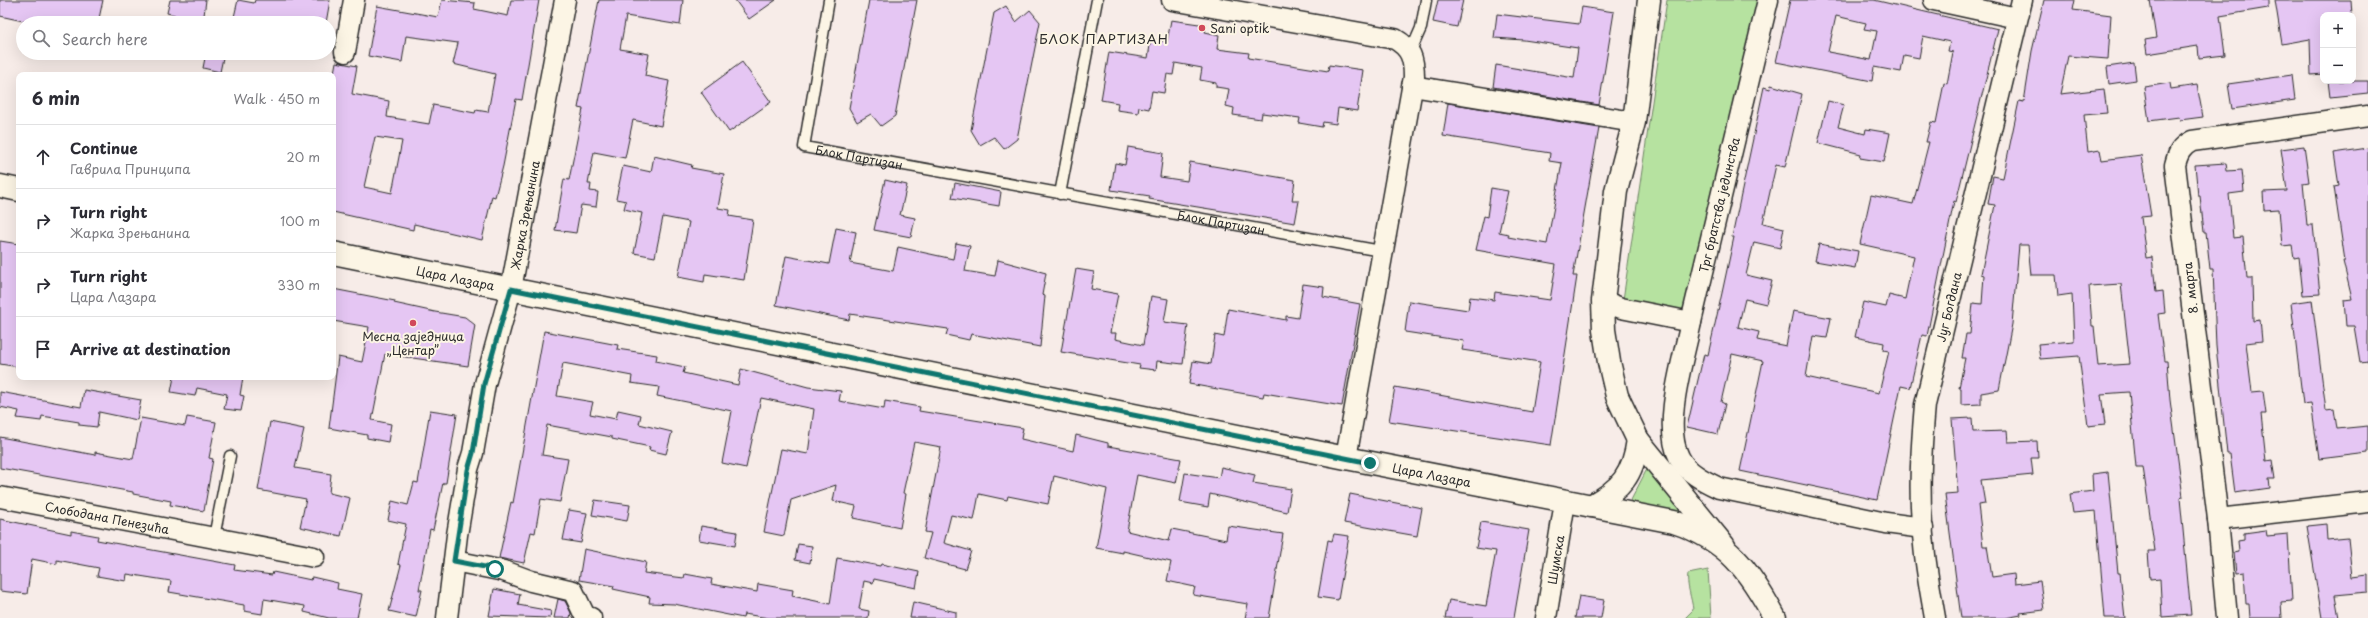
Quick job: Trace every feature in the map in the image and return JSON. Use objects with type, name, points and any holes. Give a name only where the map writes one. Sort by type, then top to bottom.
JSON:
[{"type":"main road","points":[[1649,0],[1634,122],[1616,191],[1603,301],[1604,330],[1610,368],[1617,396],[1638,440],[1725,548],[1742,565],[1775,618]]},
{"type":"main road","points":[[0,186],[16,189]]},
{"type":"main road","name":"Цара Лазара","points":[[336,254],[1346,458],[1674,522],[1709,537],[1725,548]]},
{"type":"main road","points":[[1591,506],[1611,495],[1623,484],[1636,456],[1638,440]]},
{"type":"street","points":[[345,52],[354,0]]},
{"type":"street","name":"Жарка Зрењанина","points":[[447,618],[465,484],[484,384],[511,289],[565,0]]},
{"type":"street","points":[[1172,0],[1234,6],[1395,39],[1405,45],[1414,63],[1412,86],[1381,251],[1346,458]]},
{"type":"street","name":"Трг братства јединства","points":[[1768,0],[1691,322],[1672,420],[1672,438],[1679,458],[1696,476],[1719,488],[1886,523],[1923,528]]},
{"type":"street","points":[[1934,0],[2020,9]]},
{"type":"street","name":"Југ Богдана","points":[[1935,618],[1923,528],[1921,456],[1925,404],[2020,9]]},
{"type":"street","points":[[1412,86],[1634,122]]},
{"type":"street","name":"8. марта","points":[[2226,618],[2218,519],[2175,165],[2183,146],[2192,141],[2368,116]]},
{"type":"street","points":[[1603,301],[1620,308],[1691,322]]},
{"type":"street","name":"Слободана Пенезића","points":[[0,497],[314,557]]},
{"type":"street","name":"Шумска","points":[[1546,618],[1566,502]]},
{"type":"street","points":[[2218,519],[2368,502]]},
{"type":"street","points":[[454,561],[504,571],[531,581],[573,591],[585,616],[591,618]]},
{"type":"lane","name":"Блок Партизан","points":[[829,0],[804,147],[1381,251]]},
{"type":"lane","points":[[1060,194],[1097,0]]},
{"type":"lane","points":[[1410,53],[1421,28],[1426,0]]},
{"type":"lane","points":[[214,537],[230,456]]},
{"type":"green space","points":[[1667,0],[1759,0],[1683,314],[1623,300]]},
{"type":"green space","points":[[1650,468],[1680,507],[1679,516],[1628,506],[1646,471]]},
{"type":"green space","points":[[1708,570],[1711,618],[1685,618],[1693,610],[1688,583],[1688,574]]},
{"type":"building","points":[[0,0],[103,0],[100,16],[16,16],[16,20],[0,16]]},
{"type":"building","points":[[170,0],[206,0],[204,16],[175,16],[167,13]]},
{"type":"building","points":[[238,0],[254,3],[255,0],[330,0],[327,16],[234,16]]},
{"type":"building","points":[[442,0],[475,3],[474,9],[508,16],[511,0],[539,0],[522,100],[516,99],[503,166],[495,197],[492,196],[482,240],[414,224],[413,230],[336,213],[336,72],[334,72],[336,62],[357,66],[352,94],[389,101],[387,117],[429,124],[433,105],[475,113],[476,110],[488,112],[495,74],[453,64],[458,43],[406,36],[402,62],[368,56],[377,6],[438,17]],"holes":[[[375,137],[402,141],[392,193],[364,187]]]},
{"type":"building","points":[[599,0],[683,0],[680,25],[626,16],[620,49],[649,54],[645,76],[669,81],[661,126],[633,120],[625,158],[594,152],[588,184],[591,184],[590,191],[598,192],[596,207],[581,205],[576,233],[555,230],[564,179],[569,180],[583,109],[578,108]]},
{"type":"building","points":[[735,0],[776,0],[749,19]]},
{"type":"building","points":[[869,0],[917,0],[895,116],[881,126],[871,114],[857,122],[849,108]]},
{"type":"building","points":[[1438,0],[1463,0],[1457,27],[1433,22]]},
{"type":"building","points":[[1790,0],[1874,0],[1998,29],[1956,202],[1954,201],[1927,336],[1922,335],[1910,388],[1901,386],[1877,500],[1740,471],[1763,361],[1732,354],[1721,402],[1725,404],[1718,434],[1687,427],[1704,354],[1708,355],[1734,237],[1732,237],[1764,87],[1770,89],[1771,85],[1802,94],[1785,167],[1776,165],[1763,223],[1784,228],[1780,248],[1754,242],[1746,275],[1772,281],[1766,304],[1745,299],[1738,327],[1759,332],[1757,340],[1786,346],[1793,311],[1831,318],[1827,338],[1813,336],[1806,377],[1879,393],[1889,351],[1883,350],[1884,343],[1855,337],[1863,302],[1886,307],[1889,295],[1905,299],[1914,256],[1860,244],[1871,195],[1913,204],[1929,142],[1926,142],[1931,122],[1936,123],[1944,83],[1947,84],[1953,52],[1948,51],[1950,42],[1923,36],[1919,58],[1904,55],[1901,72],[1874,67],[1872,81],[1776,62]],"holes":[[[1836,16],[1866,23],[1864,29],[1877,31],[1871,60],[1828,52]]]},
{"type":"building","points":[[2044,0],[2075,0],[2073,10],[2111,15],[2108,59],[2068,56],[2060,94],[2104,89],[2107,113],[2084,115],[2088,152],[2100,150],[2102,160],[2141,155],[2151,216],[2141,217],[2146,258],[2152,257],[2156,292],[2163,291],[2165,313],[2158,314],[2164,361],[2167,361],[2170,400],[2183,497],[2180,498],[2191,615],[2162,617],[2160,579],[2150,580],[2148,551],[2155,551],[2143,467],[2136,467],[2129,392],[2101,394],[2105,424],[2088,426],[2079,356],[2040,359],[2038,344],[2074,341],[2072,294],[2058,296],[2056,275],[2031,275],[2028,245],[2019,245],[2012,324],[1999,390],[1981,393],[1981,404],[1961,405],[1961,388],[1959,388],[1965,358],[1962,358],[1966,334],[1970,334],[1973,303],[1982,304],[1984,275],[1981,274],[1995,205],[1988,204],[1993,176],[2003,178],[2019,101],[2024,102],[2032,51]],"holes":[[[2121,284],[2130,364],[2098,366],[2094,326],[2092,326],[2089,286]]]},
{"type":"building","points":[[2150,0],[2268,0],[2268,8],[2220,16],[2225,55],[2199,58],[2198,46],[2147,54],[2145,40],[2156,38]]},
{"type":"building","points":[[2275,0],[2351,0],[2352,12],[2320,12],[2320,74],[2311,75],[2310,39],[2282,44]]},
{"type":"building","points":[[1006,6],[1016,22],[1030,10],[1040,22],[1017,139],[1004,149],[994,137],[980,145],[971,130],[994,13]]},
{"type":"building","points":[[1582,7],[1614,12],[1599,105],[1493,87],[1496,65],[1574,78],[1578,48],[1524,40],[1494,38],[1497,14],[1579,24]]},
{"type":"building","points":[[1171,20],[1206,25],[1205,32],[1219,35],[1217,49],[1249,53],[1248,58],[1328,71],[1329,65],[1363,70],[1357,111],[1338,108],[1336,124],[1323,122],[1322,127],[1299,123],[1300,118],[1262,113],[1261,119],[1233,115],[1234,108],[1226,106],[1229,89],[1216,87],[1216,83],[1200,80],[1202,68],[1175,63],[1173,75],[1167,74],[1164,93],[1152,91],[1149,109],[1139,107],[1138,113],[1117,110],[1118,103],[1101,100],[1109,52],[1148,58],[1151,39],[1167,42]]},
{"type":"building","points":[[205,60],[223,60],[220,72],[203,68]]},
{"type":"building","points":[[742,62],[771,102],[729,132],[701,92]]},
{"type":"building","points":[[2134,63],[2136,80],[2109,84],[2107,67]]},
{"type":"building","points":[[2292,75],[2295,100],[2232,109],[2228,84]]},
{"type":"building","points":[[2356,81],[2368,81],[2368,93],[2330,97],[2328,84],[2356,84]]},
{"type":"building","points":[[2170,83],[2171,89],[2197,85],[2203,117],[2180,120],[2179,117],[2149,121],[2144,87]]},
{"type":"building","points":[[1828,101],[1844,105],[1838,127],[1865,134],[1866,129],[1890,133],[1884,162],[1860,158],[1861,154],[1818,143]]},
{"type":"building","points":[[1448,103],[1599,128],[1573,276],[1577,276],[1551,445],[1389,421],[1395,387],[1532,412],[1540,362],[1462,350],[1464,341],[1405,332],[1409,301],[1468,310],[1470,297],[1494,300],[1495,292],[1550,300],[1556,264],[1476,250],[1484,216],[1487,217],[1491,188],[1508,191],[1499,232],[1509,234],[1508,237],[1547,244],[1562,163],[1549,161],[1550,153],[1443,136]]},
{"type":"building","points":[[2304,146],[2309,182],[2303,183],[2307,225],[2313,225],[2320,294],[2303,295],[2299,257],[2294,258],[2292,245],[2282,246],[2279,209],[2264,210],[2263,192],[2287,191],[2281,149]]},
{"type":"building","points":[[1128,147],[1163,153],[1160,177],[1187,181],[1190,162],[1295,180],[1292,201],[1299,201],[1295,223],[1149,199],[1150,196],[1111,190],[1115,163],[1125,165]]},
{"type":"building","points":[[2368,148],[2368,361],[2360,362],[2354,326],[2346,326],[2344,300],[2352,299],[2343,261],[2345,261],[2334,187],[2339,186],[2334,153]]},
{"type":"building","points":[[654,156],[692,165],[691,168],[724,174],[718,208],[730,210],[729,216],[753,220],[744,280],[705,274],[704,282],[678,277],[689,222],[663,217],[655,257],[634,253],[642,213],[624,209],[626,201],[616,199],[623,166],[651,172]]},
{"type":"building","points":[[2226,163],[2227,171],[2242,170],[2244,192],[2229,194],[2233,238],[2243,237],[2247,278],[2252,278],[2253,321],[2260,320],[2262,341],[2246,343],[2252,392],[2263,391],[2266,414],[2261,414],[2266,461],[2272,460],[2275,479],[2269,479],[2270,488],[2235,493],[2230,454],[2227,454],[2216,346],[2213,269],[2210,269],[2206,232],[2204,232],[2200,196],[2198,196],[2195,165]]},
{"type":"building","points":[[885,180],[907,185],[900,215],[915,218],[911,237],[874,230]]},
{"type":"building","points":[[955,183],[1001,192],[999,206],[952,198]]},
{"type":"building","points":[[836,228],[856,232],[850,263],[893,271],[898,247],[953,259],[956,243],[970,246],[965,271],[995,276],[998,260],[1046,273],[1042,295],[1045,296],[1040,347],[971,334],[969,340],[946,335],[948,329],[850,314],[849,320],[776,305],[786,256],[829,264]]},
{"type":"building","points":[[0,241],[16,244],[16,367],[0,364]]},
{"type":"building","points":[[1819,244],[1858,251],[1855,268],[1815,261]]},
{"type":"building","points":[[1076,269],[1094,272],[1091,289],[1118,294],[1110,333],[1116,333],[1115,339],[1143,345],[1151,296],[1168,299],[1164,322],[1188,325],[1183,364],[1157,361],[1156,370],[1139,368],[1140,365],[1061,352]]},
{"type":"building","points":[[1303,284],[1324,287],[1323,297],[1360,304],[1342,406],[1264,393],[1263,397],[1189,384],[1193,361],[1211,364],[1215,335],[1224,337],[1228,309],[1286,320],[1286,316],[1298,318]]},
{"type":"building","points":[[336,290],[395,301],[394,303],[435,312],[465,317],[475,325],[468,366],[385,354],[372,420],[391,424],[388,442],[367,438],[367,435],[329,428],[338,357],[362,362],[369,327],[336,322]]},
{"type":"building","points":[[2312,300],[2326,410],[2334,409],[2337,429],[2368,426],[2368,453],[2319,459],[2311,403],[2303,404],[2291,303]]},
{"type":"building","points":[[544,331],[618,345],[617,349],[657,355],[656,361],[685,367],[683,373],[738,385],[741,369],[808,387],[841,391],[839,401],[884,409],[885,401],[920,407],[919,411],[1023,428],[1021,439],[1073,451],[1076,435],[1108,443],[1108,446],[1181,459],[1176,483],[1137,475],[1127,531],[1169,541],[1172,529],[1226,540],[1228,526],[1283,534],[1269,618],[1245,618],[1248,604],[1193,595],[1195,587],[1167,581],[1171,562],[1123,551],[1123,553],[1096,548],[1107,489],[1054,476],[1048,504],[1008,496],[1007,500],[979,494],[974,520],[951,515],[944,543],[971,551],[965,569],[924,558],[931,533],[925,532],[941,447],[914,442],[903,493],[906,494],[900,528],[853,518],[856,506],[833,501],[836,485],[791,500],[784,536],[764,532],[781,449],[808,454],[814,409],[761,398],[746,468],[722,463],[732,411],[657,396],[659,387],[631,383],[632,376],[563,363],[557,396],[593,402],[590,414],[616,419],[618,410],[641,415],[639,424],[672,432],[666,454],[649,450],[650,447],[612,439],[612,437],[547,425],[542,455],[568,459],[560,502],[541,499],[535,533],[531,532],[524,563],[499,558],[511,502],[513,503]]},
{"type":"building","points":[[173,380],[242,380],[240,395],[244,396],[241,411],[224,409],[227,394],[197,388],[195,396],[171,392]]},
{"type":"building","points":[[84,390],[141,400],[137,420],[99,412],[97,427],[79,425],[79,422],[42,416],[41,421],[17,418],[19,411],[0,407],[0,392],[81,407]]},
{"type":"building","points":[[430,410],[457,414],[446,483],[443,483],[433,530],[430,529],[419,590],[422,590],[416,617],[389,611],[401,565],[398,564],[406,524],[388,520],[392,501],[408,505],[414,482],[418,483]]},
{"type":"building","points":[[187,417],[216,422],[209,458],[213,459],[204,511],[170,505],[171,501],[133,494],[133,492],[0,468],[0,437],[95,455],[95,452],[133,459],[141,418],[185,426]]},
{"type":"building","points":[[1972,418],[1973,432],[2007,431],[2008,442],[2037,441],[2038,458],[2031,458],[2033,475],[1981,480],[1985,504],[1978,505],[1983,546],[1987,546],[1992,577],[2014,574],[2015,584],[2040,581],[2044,610],[2020,613],[2021,615],[2005,618],[1961,618],[1945,494],[1958,493],[1952,419]]},
{"type":"building","points":[[270,422],[304,429],[295,468],[331,474],[329,493],[350,498],[341,536],[300,527],[306,499],[258,490]]},
{"type":"building","points":[[1221,467],[1255,475],[1253,483],[1291,489],[1287,512],[1210,494],[1208,507],[1180,502],[1185,473],[1219,478]]},
{"type":"building","points":[[2108,472],[2118,573],[2120,573],[2125,618],[2105,618],[2096,511],[2073,513],[2070,494],[2093,491],[2092,474]]},
{"type":"building","points":[[1350,494],[1422,508],[1417,536],[1344,523]]},
{"type":"building","points":[[595,500],[630,505],[627,521],[592,515]]},
{"type":"building","points":[[569,510],[587,513],[581,543],[563,540]]},
{"type":"building","points":[[0,519],[71,534],[71,531],[98,536],[97,540],[235,565],[234,570],[272,575],[273,572],[311,580],[312,577],[338,583],[337,589],[362,594],[357,618],[329,618],[304,612],[305,606],[264,599],[262,614],[244,611],[244,605],[169,592],[171,581],[127,574],[126,581],[97,576],[99,568],[57,560],[57,564],[32,559],[27,594],[0,591]]},
{"type":"building","points":[[1481,522],[1529,530],[1514,618],[1445,618],[1449,600],[1486,606],[1496,551],[1476,548]]},
{"type":"building","points":[[2326,524],[2327,540],[2348,538],[2352,577],[2368,575],[2368,592],[2335,595],[2339,618],[2322,618],[2307,526]]},
{"type":"building","points":[[701,526],[737,532],[735,546],[699,540]]},
{"type":"building","points":[[2266,530],[2267,536],[2288,534],[2292,601],[2281,602],[2282,618],[2250,618],[2249,604],[2246,604],[2244,572],[2236,573],[2234,553],[2239,552],[2238,541],[2244,540],[2244,533]]},
{"type":"building","points":[[1334,534],[1349,536],[1338,600],[1318,597],[1328,540],[1332,541]]},
{"type":"building","points":[[798,544],[812,546],[810,563],[795,560]]},
{"type":"building","points":[[584,549],[646,562],[644,573],[684,578],[685,574],[712,579],[711,584],[757,592],[758,584],[793,590],[792,596],[830,604],[837,558],[880,566],[881,564],[919,572],[916,588],[874,579],[873,583],[864,581],[859,609],[869,611],[868,618],[769,618],[744,614],[743,618],[674,604],[649,603],[650,597],[613,589],[614,586],[579,580]]},
{"type":"building","points":[[494,589],[520,594],[518,605],[551,611],[550,618],[489,616]]},
{"type":"building","points":[[1579,596],[1604,600],[1601,618],[1575,618]]},
{"type":"building","points":[[558,599],[565,601],[571,613],[570,618],[554,618]]},
{"type":"building","points":[[913,602],[956,612],[956,618],[910,618]]},
{"type":"place","name":"Sani optik","points":[[1202,28]]},
{"type":"place","name":"Месна заједница „Центар”","points":[[413,323]]},
{"type":"district","name":"БЛОК ПАРТИЗАН","points":[[1104,38]]},
{"type":"route","points":[[495,569],[454,561],[468,470],[473,453],[484,384],[511,289],[1370,463]]}]
